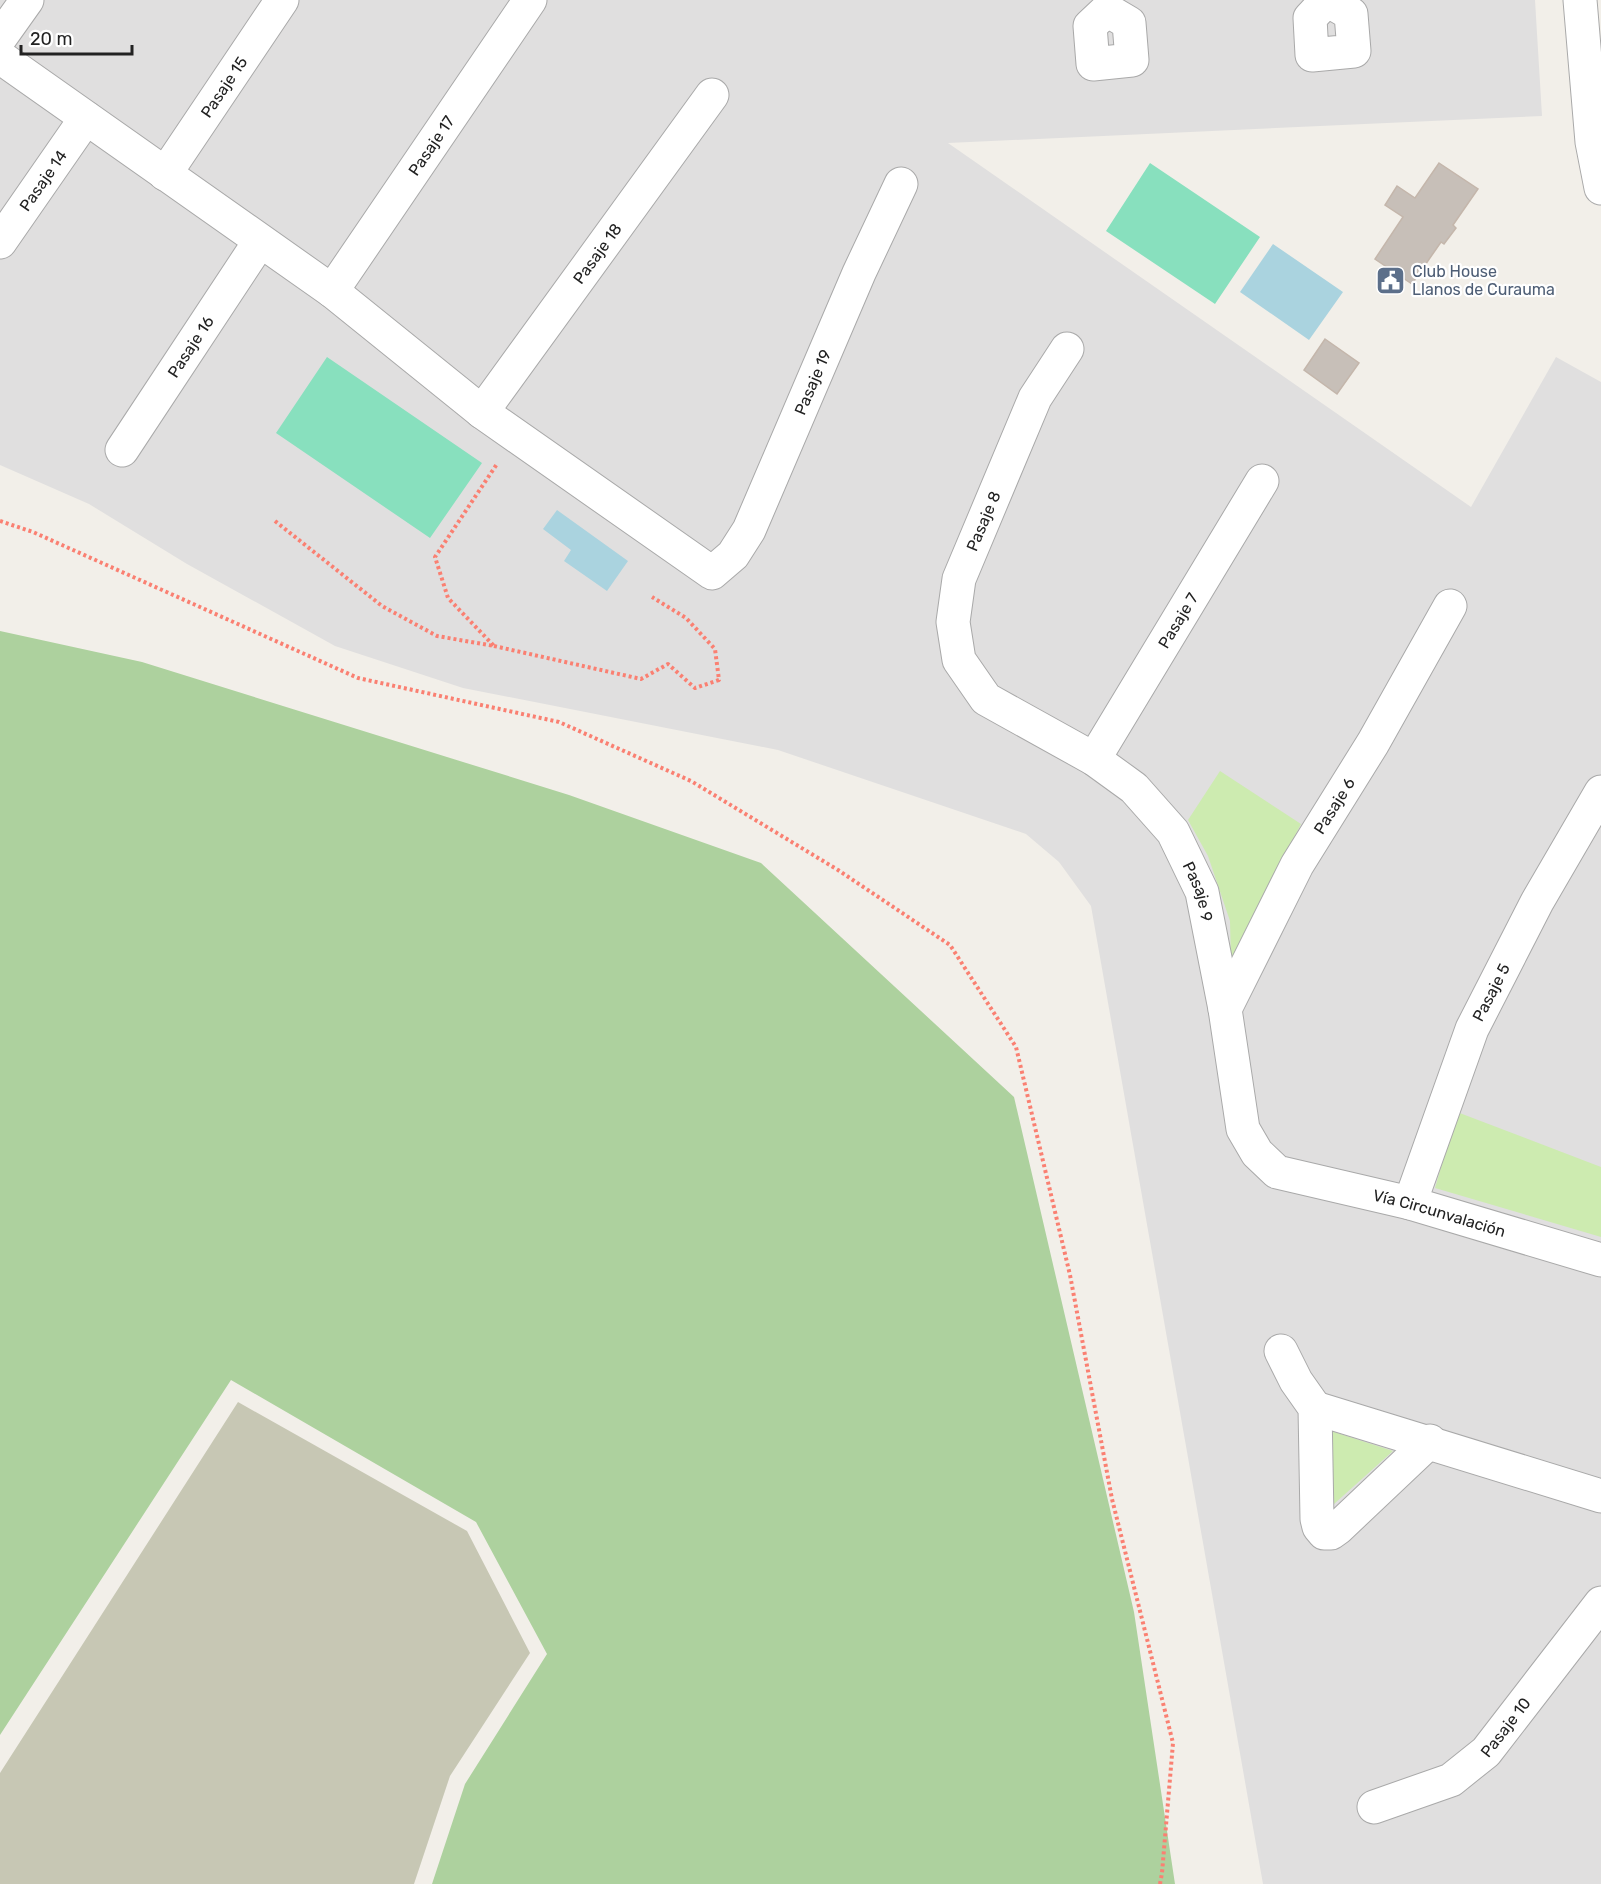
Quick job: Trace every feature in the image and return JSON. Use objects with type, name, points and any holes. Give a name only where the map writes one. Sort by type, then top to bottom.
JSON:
[{"type":"street","points":[[0,38],[27,0]]},
{"type":"street","name":"Pasaje 15","points":[[165,174],[282,0]]},
{"type":"street","name":"Pasaje 17","points":[[332,291],[530,0]]},
{"type":"street","points":[[1581,0],[1592,142],[1601,188]]},
{"type":"street","points":[[0,57],[332,291],[482,412],[516,436]]},
{"type":"street","name":"Pasaje 18","points":[[482,412],[712,95]]},
{"type":"street","name":"Pasaje 14","points":[[0,242],[86,118]]},
{"type":"street","name":"Pasaje 19","points":[[516,436],[712,573],[734,555],[749,530],[859,273],[901,184]]},
{"type":"street","name":"Pasaje 16","points":[[122,450],[260,241]]},
{"type":"street","name":"Pasaje 8","points":[[986,699],[959,660],[953,622],[959,579],[1035,398],[1067,349]]},
{"type":"street","name":"Pasaje 7","points":[[1094,759],[1262,481]]},
{"type":"street","name":"Pasaje 6","points":[[1224,1009],[1297,865],[1373,743],[1450,606]]},
{"type":"street","name":"Pasaje 9","points":[[986,699],[1094,759],[1134,788],[1173,832],[1202,891],[1243,1129],[1257,1153],[1277,1172]]},
{"type":"street","name":"Pasaje 5","points":[[1410,1203],[1472,1029],[1537,902],[1601,792]]},
{"type":"street","name":"Vía Circunvalación","points":[[1277,1172],[1410,1203],[1601,1260]]},
{"type":"street","points":[[1281,1352],[1296,1381],[1315,1408],[1317,1519],[1324,1533],[1331,1533],[1338,1528],[1430,1441]]},
{"type":"street","points":[[1315,1408],[1430,1441],[1601,1496]]},
{"type":"street","name":"Pasaje 10","points":[[1374,1807],[1451,1780],[1486,1752],[1601,1604]]},
{"type":"path","points":[[494,646],[448,598],[435,557],[516,436]]},
{"type":"path","points":[[275,520],[382,606],[437,636],[494,646],[640,679],[668,664],[695,688],[719,680],[715,649],[686,618],[652,597]]},
{"type":"path","points":[[0,521],[33,531],[358,678],[559,722],[691,781],[838,870],[950,945],[1016,1047],[1070,1275],[1112,1499],[1173,1743],[1160,1884]]},
{"type":"shaded area","points":[[0,0],[1535,0],[1542,116],[948,143],[1471,507],[1556,357],[1601,382],[1601,1884],[1263,1884],[1091,906],[1059,862],[1026,834],[778,750],[463,688],[335,646],[187,564],[89,504],[0,465]]},
{"type":"shaded area","points":[[238,1402],[467,1531],[530,1653],[450,1776],[414,1884],[0,1884],[0,1773]]},
{"type":"green space","points":[[1150,163],[1260,237],[1215,304],[1106,231]]},
{"type":"green space","points":[[327,357],[482,463],[430,538],[276,433]]},
{"type":"green space","points":[[0,631],[142,662],[569,795],[761,863],[1014,1097],[1134,1612],[1175,1884],[432,1884],[465,1784],[547,1654],[476,1522],[231,1380],[0,1735]]},
{"type":"green space","points":[[1220,771],[1301,824],[1231,962],[1230,921],[1208,856],[1188,820]]},
{"type":"green space","points":[[1457,1112],[1601,1167],[1601,1237],[1435,1188]]},
{"type":"green space","points":[[1328,1430],[1393,1451],[1334,1504]]},
{"type":"water","points":[[1273,244],[1343,292],[1309,340],[1240,292]]},
{"type":"water","points":[[557,510],[628,561],[607,591],[564,561],[571,550],[543,529]]},
{"type":"building","points":[[1439,163],[1478,189],[1453,225],[1456,228],[1444,244],[1441,242],[1412,284],[1375,259],[1403,217],[1385,205],[1397,186],[1415,198]]},
{"type":"building","points":[[1325,339],[1359,363],[1337,394],[1304,370]]},
{"type":"place","name":"Club House Llanos de Curauma","points":[[1391,280]]}]
